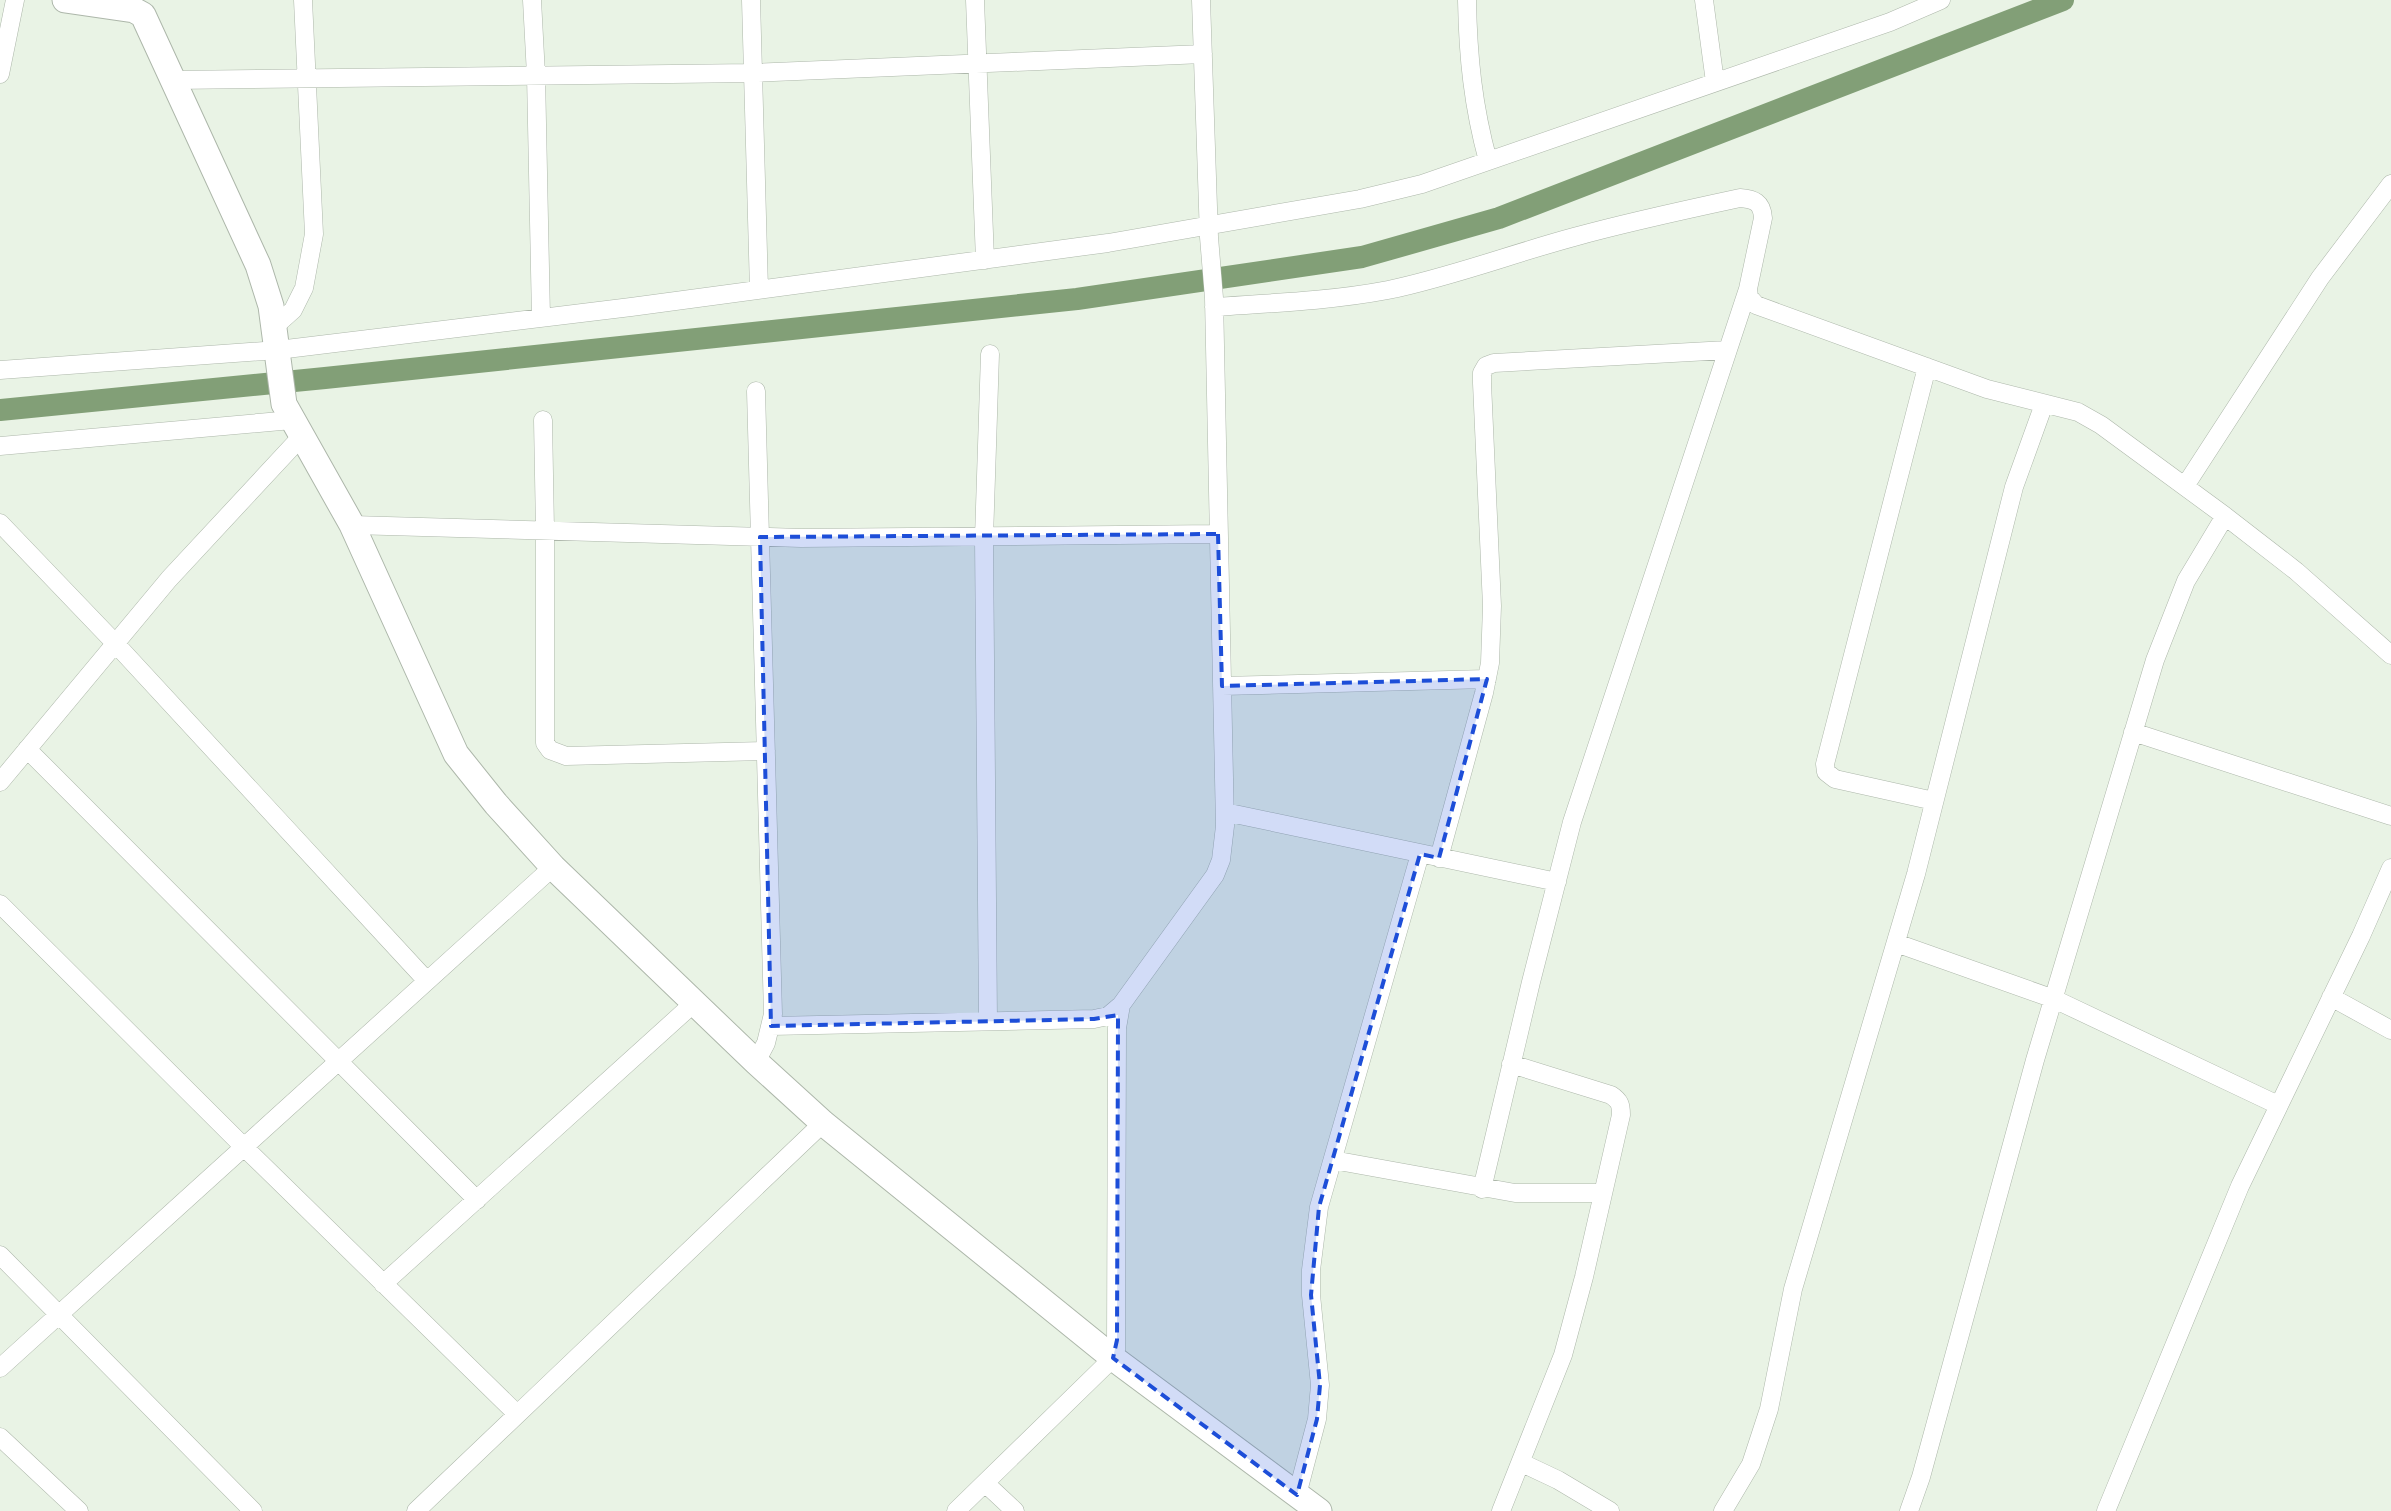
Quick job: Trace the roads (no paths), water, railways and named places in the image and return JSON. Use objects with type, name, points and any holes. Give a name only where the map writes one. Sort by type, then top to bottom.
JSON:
[{"type":"street","points":[[0,74],[15,0]]},
{"type":"street","points":[[65,0],[134,10],[140,7],[258,265],[271,306],[292,420],[352,525],[456,754],[496,804],[553,867],[756,1062],[824,1123],[1113,1358],[1319,1511]]},
{"type":"street","points":[[278,348],[304,288],[314,234],[303,0]]},
{"type":"street","points":[[532,0],[536,75],[541,318]]},
{"type":"street","points":[[750,0],[759,290]]},
{"type":"street","points":[[976,0],[985,260]]},
{"type":"street","points":[[771,1026],[1094,1019],[1108,1016],[1121,1006],[1215,876],[1223,845],[1225,812],[1214,302],[1209,231],[1201,0]]},
{"type":"street","points":[[1467,0],[1468,55],[1477,119],[1488,161]]},
{"type":"street","points":[[1704,0],[1714,82]]},
{"type":"street","points":[[0,370],[278,348],[541,318],[1209,231],[1422,184],[1890,22],[1941,0]]},
{"type":"street","points":[[172,80],[752,73],[1203,54]]},
{"type":"street","points":[[2185,486],[2320,278],[2391,184]]},
{"type":"street","points":[[1214,302],[1332,299],[1387,290],[1444,277],[1585,234],[1740,198],[1758,202],[1762,208],[1763,218],[1748,289],[1594,752],[1557,882],[1482,1189]]},
{"type":"street","points":[[1748,289],[1751,301],[1762,308],[2008,396],[2078,412],[2101,425],[2185,486],[2296,571],[2391,655]]},
{"type":"street","points":[[1439,858],[1490,664],[1492,615],[1482,373],[1486,366],[1494,363],[1727,350]]},
{"type":"street","points":[[988,1021],[984,538],[990,354]]},
{"type":"street","points":[[1927,367],[1826,764],[1826,772],[1834,779],[1934,801]]},
{"type":"street","points":[[756,392],[772,1014],[771,1026],[756,1062]]},
{"type":"street","points":[[1724,1511],[1750,1464],[1761,1438],[1769,1410],[1793,1290],[1916,874],[2014,487],[2044,404]]},
{"type":"street","points":[[0,446],[292,420]]},
{"type":"street","points":[[0,782],[114,642],[169,579],[292,420]]},
{"type":"street","points":[[543,420],[545,530],[544,743],[550,750],[566,756],[766,751]]},
{"type":"street","points":[[1909,1511],[1921,1476],[2054,999],[2155,660],[2186,581],[2225,516]]},
{"type":"street","points":[[0,523],[114,642],[427,981]]},
{"type":"street","points":[[352,525],[760,537],[984,538],[1218,534]]},
{"type":"street","points":[[1222,686],[1487,679]]},
{"type":"street","points":[[2133,732],[2391,816]]},
{"type":"street","points":[[27,749],[477,1200]]},
{"type":"street","points":[[1225,812],[1557,882]]},
{"type":"street","points":[[1297,1495],[1317,1420],[1320,1385],[1312,1323],[1311,1270],[1319,1207],[1420,854]]},
{"type":"street","points":[[0,1368],[553,867]]},
{"type":"street","points":[[2106,1511],[2240,1186],[2391,868]]},
{"type":"street","points":[[0,904],[244,1147],[517,1414]]},
{"type":"street","points":[[1896,943],[2054,999],[2278,1105]]},
{"type":"street","points":[[2331,997],[2391,1030]]},
{"type":"street","points":[[383,1284],[694,1003]]},
{"type":"street","points":[[956,1511],[1113,1358],[1117,1340],[1117,1028],[1121,1006]]},
{"type":"street","points":[[1501,1511],[1522,1463],[1563,1355],[1584,1277],[1621,1116],[1621,1107],[1618,1100],[1611,1095],[1511,1064]]},
{"type":"street","points":[[416,1511],[824,1123]]},
{"type":"street","points":[[1333,1160],[1482,1189],[1515,1193],[1603,1193]]},
{"type":"street","points":[[0,1255],[253,1511]]},
{"type":"street","points":[[0,1437],[79,1511]]},
{"type":"street","points":[[1522,1463],[1558,1480],[1610,1511]]},
{"type":"street","points":[[985,1483],[1015,1511]]},
{"type":"waterway","points":[[0,410],[1077,299],[1362,257],[1499,218],[2063,0]]}]
